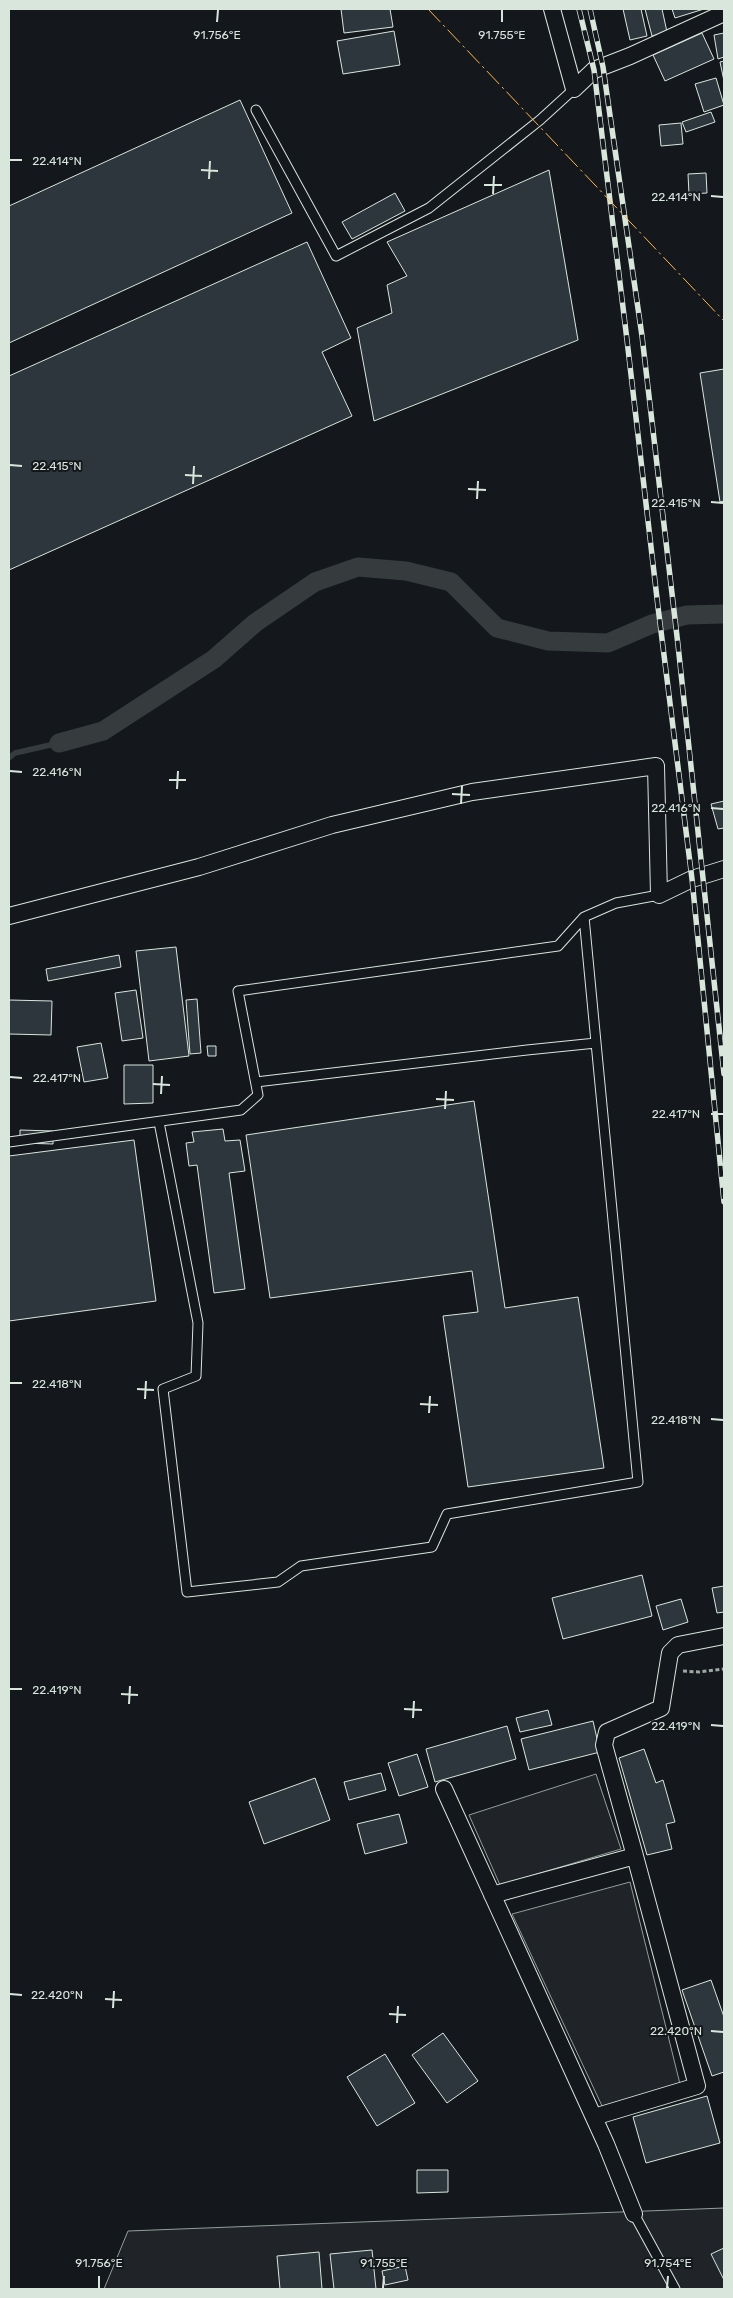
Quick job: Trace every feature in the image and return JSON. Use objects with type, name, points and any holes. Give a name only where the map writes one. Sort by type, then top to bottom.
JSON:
[{"type":"street","points":[[552,9],[574,89],[594,70],[630,56],[724,13]]},
{"type":"street","points":[[9,916],[199,867],[332,825],[472,792],[656,766],[659,895],[692,879],[724,869]]},
{"type":"street","points":[[594,2117],[697,2086],[604,1745],[607,1732],[661,1708],[670,1653],[678,1645],[724,1636]]},
{"type":"street","points":[[444,1789],[594,2117],[634,2214]]},
{"type":"street","points":[[492,1896],[635,1856]]},
{"type":"lane","points":[[256,110],[336,256],[428,208],[540,120],[574,89]]},
{"type":"lane","points":[[9,1142],[241,1110],[258,1095],[238,991],[558,946],[584,917],[616,903],[659,895]]},
{"type":"lane","points":[[159,1122],[198,1323],[196,1376],[163,1389],[187,1592],[278,1582],[301,1566],[432,1547],[446,1514],[638,1482],[584,917]]},
{"type":"lane","points":[[256,1082],[527,1050],[596,1044]]},
{"type":"lane","points":[[634,2214],[675,2289]]},
{"type":"path","points":[[700,1672],[724,1668]]},
{"type":"shaded area","points":[[596,1774],[621,1849],[500,1885],[469,1815]]},
{"type":"shaded area","points":[[630,1882],[680,2084],[603,2108],[512,1914]]},
{"type":"shaded area","points":[[724,2208],[724,2289],[104,2289],[128,2231]]},
{"type":"building","points":[[341,9],[390,9],[393,27],[344,33]]},
{"type":"building","points":[[623,9],[641,9],[647,36],[630,40]]},
{"type":"building","points":[[645,9],[662,9],[667,32],[652,36]]},
{"type":"building","points":[[672,9],[704,9],[675,18]]},
{"type":"building","points":[[394,31],[400,65],[343,74],[337,41]]},
{"type":"building","points":[[702,33],[714,59],[665,81],[653,55]]},
{"type":"building","points":[[724,33],[724,57],[718,59],[714,35]]},
{"type":"building","points":[[724,61],[724,81],[720,62]]},
{"type":"building","points":[[716,78],[724,105],[704,112],[695,84]]},
{"type":"building","points":[[240,100],[292,213],[9,343],[9,206]]},
{"type":"building","points":[[711,112],[715,122],[686,132],[682,122]]},
{"type":"building","points":[[681,123],[683,144],[661,146],[659,125]]},
{"type":"building","points":[[549,170],[578,340],[374,421],[357,328],[392,313],[387,285],[407,276],[387,242]]},
{"type":"building","points":[[706,173],[707,193],[689,194],[688,174]]},
{"type":"building","points":[[395,193],[405,211],[352,239],[342,222]]},
{"type":"building","points":[[307,242],[351,338],[322,352],[352,416],[9,570],[9,376]]},
{"type":"building","points":[[724,369],[724,501],[720,502],[700,373]]},
{"type":"building","points":[[724,801],[724,828],[718,829],[711,804]]},
{"type":"building","points":[[176,947],[189,1056],[149,1061],[136,951]]},
{"type":"building","points":[[119,955],[121,967],[48,981],[46,969]]},
{"type":"building","points":[[136,990],[143,1038],[122,1041],[115,993]]},
{"type":"building","points":[[197,999],[201,1053],[190,1054],[186,1000]]},
{"type":"building","points":[[9,1000],[52,1001],[51,1035],[9,1034]]},
{"type":"building","points":[[101,1043],[108,1078],[84,1082],[77,1047]]},
{"type":"building","points":[[207,1046],[216,1046],[216,1056],[208,1056]]},
{"type":"building","points":[[124,1065],[153,1065],[153,1103],[124,1104]]},
{"type":"building","points":[[474,1101],[505,1308],[578,1297],[604,1468],[468,1487],[443,1316],[478,1312],[472,1271],[270,1298],[246,1135]]},
{"type":"building","points":[[223,1129],[225,1141],[240,1140],[245,1171],[229,1173],[245,1289],[214,1293],[197,1165],[189,1166],[186,1143],[194,1142],[192,1132]]},
{"type":"building","points":[[20,1130],[53,1131],[53,1144],[20,1143]]},
{"type":"building","points":[[134,1140],[156,1301],[9,1321],[9,1156]]},
{"type":"building","points":[[642,1575],[652,1616],[563,1639],[552,1598]]},
{"type":"building","points":[[724,1586],[724,1612],[717,1613],[712,1588]]},
{"type":"building","points":[[681,1599],[688,1622],[663,1630],[656,1606]]},
{"type":"building","points":[[548,1710],[552,1725],[520,1732],[516,1718]]},
{"type":"building","points":[[593,1721],[600,1752],[529,1770],[521,1739]]},
{"type":"building","points":[[507,1726],[516,1759],[435,1782],[426,1749]]},
{"type":"building","points":[[644,1749],[656,1783],[663,1780],[675,1822],[666,1824],[672,1849],[647,1855],[619,1758]]},
{"type":"building","points":[[417,1754],[428,1787],[399,1796],[388,1763]]},
{"type":"building","points":[[381,1773],[386,1790],[349,1800],[344,1782]]},
{"type":"building","points":[[315,1778],[330,1820],[264,1844],[249,1802]]},
{"type":"building","points":[[399,1814],[407,1843],[365,1854],[357,1824]]},
{"type":"building","points":[[711,1980],[724,2017],[724,2072],[712,2076],[682,1990]]},
{"type":"building","points":[[443,2033],[478,2081],[447,2103],[412,2055]]},
{"type":"building","points":[[385,2054],[415,2103],[377,2126],[347,2077]]},
{"type":"building","points":[[707,2096],[720,2143],[646,2163],[633,2117]]},
{"type":"building","points":[[417,2170],[448,2170],[448,2192],[417,2193]]},
{"type":"building","points":[[724,2248],[724,2280],[711,2254]]},
{"type":"building","points":[[372,2250],[376,2289],[334,2289],[330,2254]]},
{"type":"building","points":[[319,2252],[322,2289],[280,2289],[277,2256]]},
{"type":"building","points":[[405,2266],[408,2280],[385,2285],[382,2271]]},
{"type":"waterway","points":[[59,743],[103,731],[214,659],[255,623],[315,582],[358,567],[406,571],[451,582],[497,628],[548,641],[608,643],[652,624],[687,615],[724,614]]},
{"type":"waterway","points":[[9,758],[15,753],[59,743]]},
{"type":"railway","points":[[579,9],[594,70],[627,340],[692,879],[724,1202]]},
{"type":"railway","points":[[590,9],[603,67],[642,336],[678,645],[724,1074]]},
{"type":"power","points":[[428,9],[724,321]]}]
